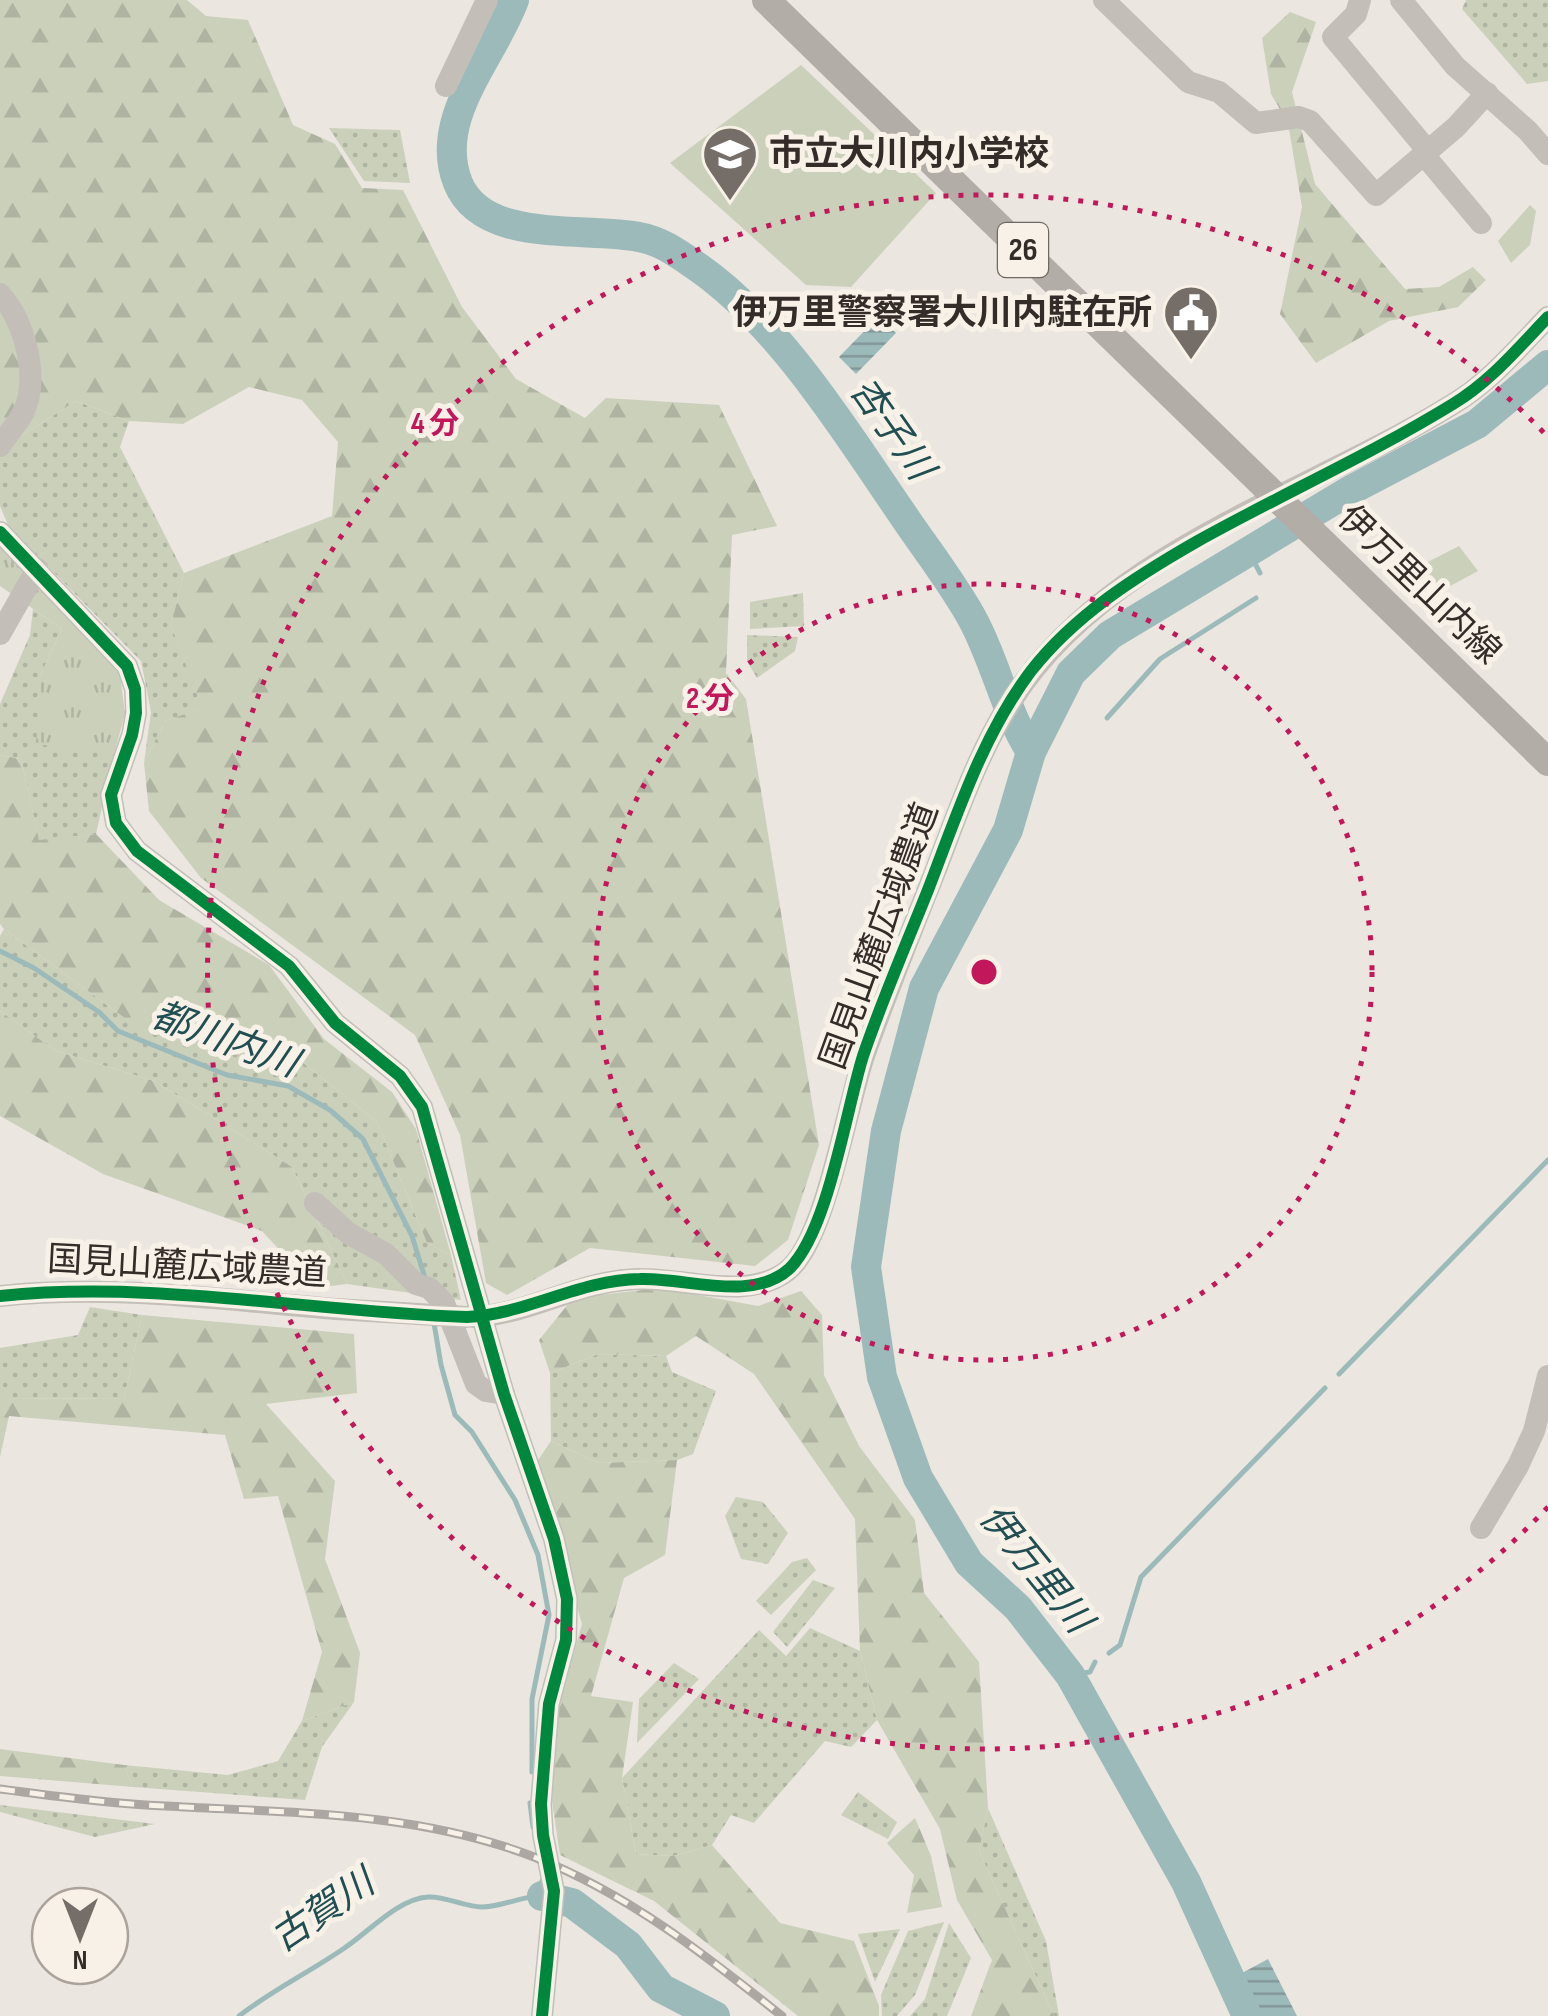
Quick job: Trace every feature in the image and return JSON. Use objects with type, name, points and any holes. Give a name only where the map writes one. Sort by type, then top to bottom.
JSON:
[{"type":"main road","name":"伊万里山内線","points":[[766,0],[1548,762]]},
{"type":"street","points":[[446,86],[487,0]]},
{"type":"street","points":[[1104,0],[1188,82],[1219,92],[1256,123],[1299,117],[1310,121],[1376,196],[1487,94]]},
{"type":"street","points":[[1360,0],[1356,14],[1334,37],[1481,224]]},
{"type":"street","points":[[1402,0],[1455,66],[1548,154]]},
{"type":"street","points":[[0,294],[18,322],[29,357],[29,396],[0,446]]},
{"type":"street","name":"国見山麓広域農道","points":[[0,1296],[116,1291],[336,1310],[476,1316],[520,1310],[600,1281],[678,1280],[737,1287],[762,1283],[787,1271],[802,1252],[824,1201],[863,1056],[985,746],[1033,669],[1078,622],[1130,580],[1455,403],[1488,378],[1548,317]]},
{"type":"street","points":[[0,532],[127,666],[136,713],[111,796],[116,823],[137,851],[289,966],[335,1023],[400,1076],[422,1107],[476,1316],[554,1539],[568,1599],[566,1640],[549,1704],[541,1804],[553,1897],[542,2016]]},
{"type":"street","points":[[0,634],[37,569]]},
{"type":"street","points":[[315,1203],[348,1233],[386,1254],[444,1303],[476,1384],[486,1392],[504,1394]]},
{"type":"street","points":[[1481,1528],[1526,1448],[1548,1376]]},
{"type":"green space","points":[[0,0],[187,0],[206,16],[248,20],[293,125],[335,144],[362,188],[403,190],[462,307],[516,379],[585,418],[606,398],[719,405],[777,526],[732,535],[726,673],[746,699],[819,1145],[788,1240],[755,1266],[590,1248],[507,1295],[486,1283],[460,1135],[415,1035],[201,878],[149,811],[144,763],[165,721],[202,708],[171,625],[184,573],[332,516],[338,442],[302,400],[249,387],[183,424],[129,421],[76,401],[0,449]]},
{"type":"green space","points":[[1466,0],[1548,0],[1548,81],[1527,84],[1462,9]]},
{"type":"green space","points":[[1290,12],[1316,22],[1292,92],[1315,184],[1405,289],[1439,287],[1473,267],[1486,280],[1458,307],[1389,321],[1316,363],[1280,314],[1302,207],[1288,123],[1271,94],[1262,38]]},
{"type":"green space","points":[[801,65],[936,193],[851,287],[806,285],[670,163]]},
{"type":"green space","points":[[329,128],[400,130],[410,183],[364,181]]},
{"type":"green space","points":[[1530,205],[1536,211],[1530,245],[1511,263],[1498,241]]},
{"type":"green space","points":[[76,401],[129,421],[120,447],[184,573],[171,625],[203,708],[165,721],[144,763],[151,712],[141,661],[9,527],[0,506],[0,449]]},
{"type":"green space","points":[[1459,546],[1478,571],[1441,591],[1418,567]]},
{"type":"green space","points":[[0,547],[120,674],[125,714],[114,754],[36,744],[40,676],[62,629],[0,586]]},
{"type":"green space","points":[[803,593],[804,626],[750,629],[750,602]]},
{"type":"green space","points":[[33,609],[62,629],[40,676],[114,754],[96,834],[39,841],[21,759],[0,755],[0,704],[30,635]]},
{"type":"green space","points":[[747,635],[798,637],[795,651],[757,678],[747,661]]},
{"type":"green space","points":[[0,755],[21,759],[39,840],[96,834],[159,900],[269,965],[324,1039],[392,1092],[416,1129],[451,1255],[427,1243],[377,1122],[286,1049],[229,1038],[210,1053],[130,1022],[4,929],[0,924]]},
{"type":"green space","points":[[4,929],[130,1022],[286,1049],[377,1122],[427,1243],[451,1255],[461,1300],[347,1284],[292,1167],[154,1081],[56,1051],[0,1011],[0,936]]},
{"type":"green space","points":[[0,1011],[56,1051],[154,1081],[292,1167],[347,1284],[315,1288],[262,1231],[103,1174],[0,1116]]},
{"type":"green space","points":[[660,1288],[758,1306],[801,1291],[822,1315],[824,1375],[859,1446],[915,1520],[924,1593],[979,1662],[988,1808],[979,1851],[1054,2016],[971,2016],[992,1960],[957,1900],[940,1829],[877,1720],[860,1651],[855,1519],[754,1374],[696,1336],[666,1356],[598,1354],[550,1373],[539,1340],[573,1298]]},
{"type":"green space","points":[[90,1307],[142,1315],[124,1399],[0,1398],[0,1348],[78,1335]]},
{"type":"green space","points":[[142,1315],[354,1334],[357,1393],[266,1404],[335,1481],[325,1559],[360,1653],[354,1702],[302,1721],[322,1652],[278,1496],[244,1499],[225,1435],[9,1416],[0,1457],[0,1398],[124,1399]]},
{"type":"green space","points":[[598,1354],[666,1356],[672,1372],[716,1391],[693,1454],[677,1460],[598,1463],[551,1441],[550,1373]]},
{"type":"green space","points":[[551,1441],[598,1463],[677,1460],[665,1555],[624,1578],[591,1696],[633,1702],[622,1778],[636,1854],[673,1856],[712,1845],[780,1923],[854,1941],[879,2006],[879,2016],[798,2016],[654,1901],[560,1855],[552,1801],[559,1706],[582,1624],[536,1463]]},
{"type":"green space","points":[[736,1497],[763,1502],[788,1533],[768,1564],[741,1559],[725,1516]]},
{"type":"green space","points":[[807,1558],[816,1570],[771,1615],[756,1601],[792,1562]]},
{"type":"green space","points":[[813,1580],[835,1588],[787,1647],[773,1632]]},
{"type":"green space","points":[[810,1628],[860,1651],[877,1720],[851,1747],[825,1741],[754,1823],[731,1815],[712,1845],[673,1856],[636,1854],[622,1778],[759,1630],[786,1656]]},
{"type":"green space","points":[[674,1663],[699,1679],[637,1743],[639,1699]]},
{"type":"green space","points":[[354,1702],[322,1747],[305,1800],[133,1787],[124,1765],[228,1775],[278,1761],[302,1721]]},
{"type":"green space","points":[[0,1749],[124,1765],[133,1787],[0,1776]]},
{"type":"green space","points":[[858,1792],[897,1822],[888,1839],[841,1815]]},
{"type":"green space","points":[[0,1805],[155,1824],[95,1837],[0,1812]]},
{"type":"green space","points":[[988,1808],[1046,1941],[1059,2016],[1054,2016],[979,1851]]},
{"type":"green space","points":[[915,1818],[931,1856],[942,1907],[907,1913],[914,1875],[887,1843]]},
{"type":"green space","points":[[944,1922],[915,1995],[897,2016],[882,2016],[881,1995],[908,1931]]},
{"type":"green space","points":[[949,1923],[971,1958],[947,2016],[910,2016],[925,1999]]},
{"type":"green space","points":[[900,1929],[875,1982],[858,1934]]},
{"type":"water","points":[[878,317],[896,333],[856,374],[839,357]]},
{"type":"water","points":[[1268,1959],[1297,2016],[1232,2016],[1218,1986]]},
{"type":"waterway","name":"杏子川","points":[[514,0],[468,89],[453,135],[452,159],[458,183],[471,203],[489,216],[512,224],[617,234],[655,242],[729,291],[784,349],[834,414],[957,593],[981,636],[1031,752]]},
{"type":"waterway","name":"伊万里川","points":[[1247,2016],[1186,1882],[1070,1675],[1018,1608],[969,1563],[918,1478],[882,1377],[866,1267],[886,1131],[924,988],[1008,830],[1031,752],[1071,673],[1110,635],[1349,491],[1477,424],[1548,365]]},
{"type":"waterway","points":[[1249,552],[1260,573]]},
{"type":"waterway","points":[[1107,718],[1160,659],[1256,598]]},
{"type":"waterway","name":"都川内川","points":[[0,951],[34,968],[99,1012],[118,1031],[227,1075],[288,1086],[330,1110],[363,1139],[412,1236],[425,1278]]},
{"type":"waterway","points":[[1339,1374],[1548,1160]]},
{"type":"waterway","name":"都川内川","points":[[434,1323],[455,1415],[472,1432],[515,1500],[538,1555],[549,1615],[532,1699],[532,1772]]},
{"type":"waterway","points":[[1109,1653],[1120,1645],[1141,1577],[1325,1388]]},
{"type":"waterway","points":[[1070,1675],[1090,1672],[1095,1662]]},
{"type":"waterway","name":"都川内川","points":[[530,1803],[533,1827]]},
{"type":"waterway","name":"古賀川","points":[[239,2016],[416,1899],[435,1897],[490,1907],[542,1896],[542,1881]]},
{"type":"waterway","name":"古賀川","points":[[542,1896],[572,1903],[628,1945],[661,1988],[715,2016]]},
{"type":"railway","points":[[0,1789],[125,1803],[352,1817],[398,1822],[489,1842],[568,1872],[633,1907],[782,2016]]},
{"type":"cycle path","points":[[0,1296],[58,1292],[175,1294],[467,1317],[511,1310],[617,1281],[658,1279],[737,1287],[774,1279],[789,1269],[815,1228],[863,1056],[886,993],[972,777],[998,722],[1031,671],[1086,615],[1151,569],[1422,423],[1466,395],[1503,364],[1548,317]]},
{"type":"cycle path","points":[[0,532],[127,666],[135,689],[136,713],[111,795],[116,823],[137,851],[289,966],[335,1023],[400,1076],[422,1107],[504,1394],[554,1539],[567,1599],[566,1640],[549,1704],[541,1804],[554,1891],[542,2016]]},
{"type":"place","name":"市立大川内小学校","points":[[730,203]]},
{"type":"place","name":"伊万里警察署大川内駐在所","points":[[1191,362]]}]
